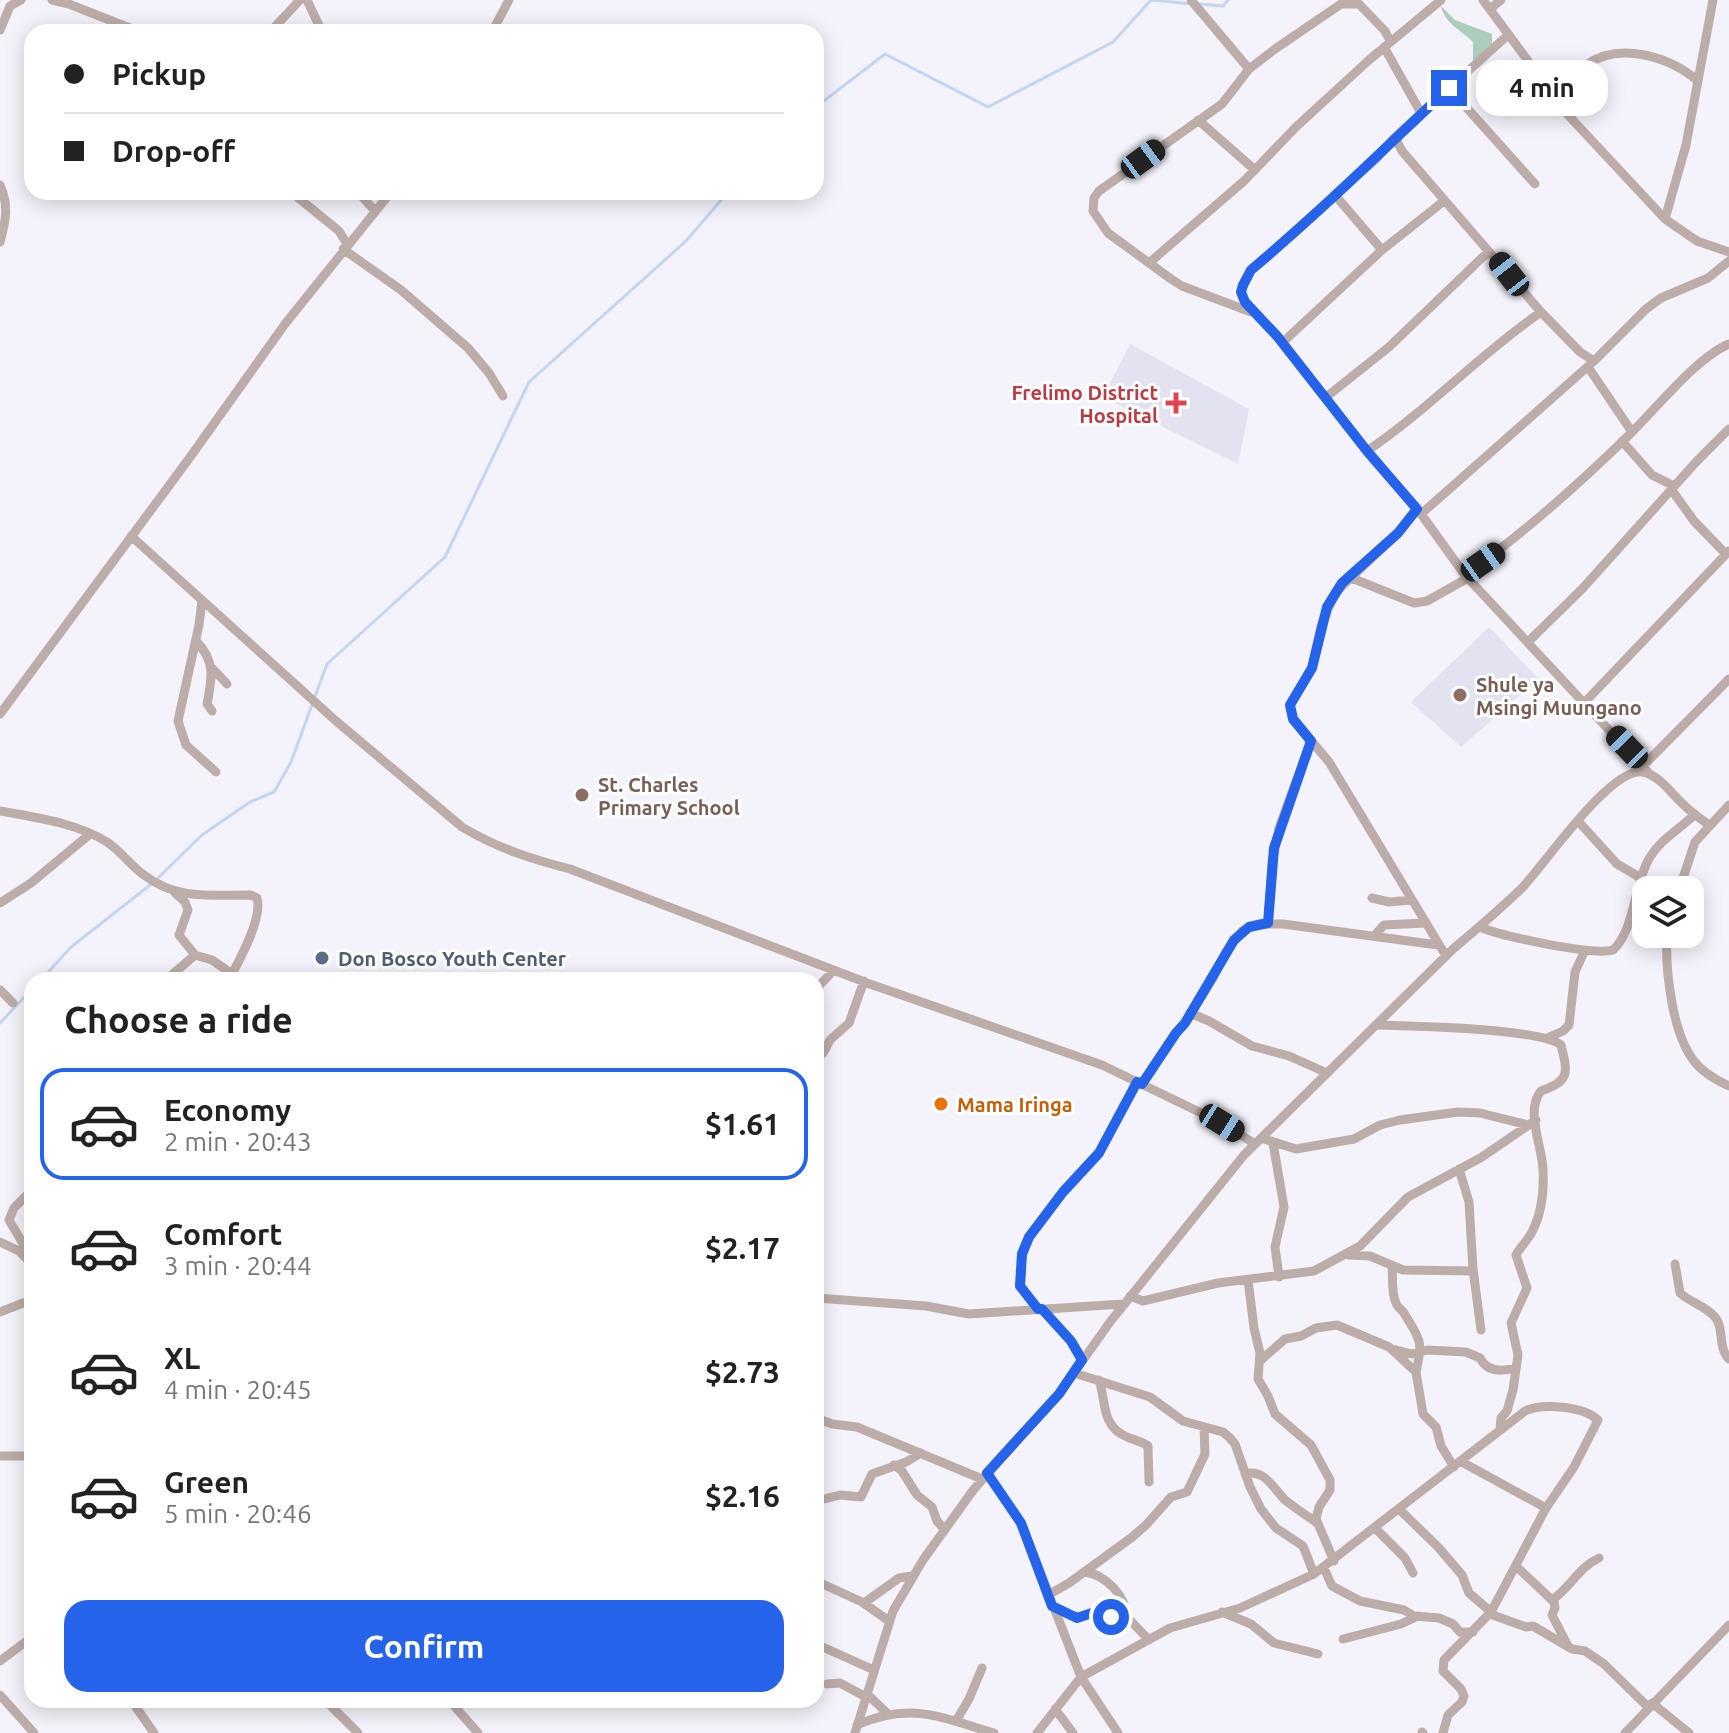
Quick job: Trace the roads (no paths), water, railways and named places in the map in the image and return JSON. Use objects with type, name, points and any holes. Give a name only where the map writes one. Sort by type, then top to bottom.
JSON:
[{"type":"street","points":[[0,30],[10,6],[21,0]]},
{"type":"street","points":[[52,0],[120,24]]},
{"type":"street","points":[[278,24],[300,0]]},
{"type":"street","points":[[307,0],[318,24]]},
{"type":"street","points":[[496,24],[509,0]]},
{"type":"street","points":[[1191,0],[1249,69]]},
{"type":"street","points":[[1149,263],[1255,170],[1296,127],[1387,44],[1441,0]]},
{"type":"street","points":[[1501,0],[1486,4],[1540,78],[1665,219],[1697,241],[1729,252]]},
{"type":"street","points":[[1665,219],[1686,145],[1713,0]]},
{"type":"street","points":[[1255,313],[1182,286],[1108,233],[1093,211],[1094,198],[1099,191],[1222,104],[1249,69],[1309,24],[1348,2],[1359,4],[1385,31],[1387,44],[1421,113]]},
{"type":"street","points":[[1508,35],[1395,137],[1376,159],[1251,270],[1241,292],[1245,302],[1419,511],[1466,576],[1647,770],[1709,825]]},
{"type":"street","points":[[1553,95],[1587,64],[1612,54],[1663,59],[1698,81]]},
{"type":"street","points":[[1515,95],[1540,78]]},
{"type":"street","points":[[1449,88],[1535,184]]},
{"type":"street","points":[[1198,120],[1255,170]]},
{"type":"street","points":[[1395,137],[1402,151],[1488,252],[1591,364],[1632,432]]},
{"type":"street","points":[[0,185],[6,199],[6,220],[0,242]]},
{"type":"street","points":[[1335,195],[1382,250]]},
{"type":"street","points":[[301,200],[339,231],[345,247],[468,348],[503,396]]},
{"type":"street","points":[[365,200],[375,211]]},
{"type":"street","points":[[0,714],[285,324],[384,200]]},
{"type":"street","points":[[1282,343],[1382,250],[1444,201]]},
{"type":"street","points":[[1325,398],[1389,347],[1488,252]]},
{"type":"street","points":[[1446,956],[1329,762],[1293,719],[1290,705],[1312,668],[1327,607],[1349,577],[1419,511],[1591,364],[1646,309],[1661,298],[1708,278],[1729,261]]},
{"type":"street","points":[[1367,451],[1541,312]]},
{"type":"street","points":[[1349,577],[1414,603],[1427,601],[1466,576],[1559,501],[1697,366],[1729,344]]},
{"type":"street","points":[[1528,642],[1583,588],[1729,429]]},
{"type":"street","points":[[1585,702],[1728,552],[1694,521],[1673,487],[1652,475],[1622,441]]},
{"type":"street","points":[[131,536],[336,721],[462,827],[523,858],[570,869],[834,970],[1069,1052],[1258,1141],[1296,1149],[1354,1139],[1380,1125],[1400,1120],[1458,1112],[1532,1122]]},
{"type":"street","points":[[202,600],[178,721],[186,745],[216,772]]},
{"type":"street","points":[[196,641],[212,668],[227,684]]},
{"type":"street","points":[[212,668],[207,704],[212,711]]},
{"type":"street","points":[[856,1729],[889,1621],[912,1576],[985,1476],[1059,1394],[1127,1300],[1258,1141],[1446,956],[1523,887],[1578,821],[1620,779],[1647,770],[1729,679]]},
{"type":"street","points":[[1268,923],[1274,848],[1311,741]]},
{"type":"street","points":[[1684,876],[1695,842],[1729,805]]},
{"type":"street","points":[[0,811],[72,826],[90,834],[113,847],[142,874],[190,896],[251,895],[257,898],[259,907],[256,920],[233,972]]},
{"type":"street","points":[[1642,876],[1648,859],[1659,844],[1695,814]]},
{"type":"street","points":[[1578,821],[1617,864],[1636,876]]},
{"type":"street","points":[[0,903],[31,883],[90,834]]},
{"type":"street","points":[[173,890],[188,910],[179,935],[195,955],[212,960],[225,972]]},
{"type":"street","points":[[1372,898],[1389,902],[1412,900]]},
{"type":"street","points":[[1480,927],[1512,937],[1606,952],[1618,946],[1632,905]]},
{"type":"street","points":[[1082,1360],[1071,1341],[1020,1286],[1024,1247],[1043,1216],[1099,1153],[1139,1083],[1190,1013],[1234,940],[1249,927],[1268,923],[1438,945]]},
{"type":"street","points":[[1375,935],[1384,925],[1425,923]]},
{"type":"street","points":[[1666,948],[1681,1036],[1695,1064],[1729,1086]]},
{"type":"street","points":[[1562,1050],[1569,1025],[1575,972],[1585,950]]},
{"type":"street","points":[[175,972],[195,955]]},
{"type":"street","points":[[824,981],[834,970]]},
{"type":"street","points":[[824,1051],[830,1040],[849,1023],[864,981]]},
{"type":"street","points":[[0,990],[13,1003]]},
{"type":"street","points":[[1190,1013],[1252,1046],[1300,1059],[1327,1073]]},
{"type":"street","points":[[1376,1025],[1476,1030],[1547,1038],[1557,1042],[1562,1050],[1565,1068],[1562,1081],[1538,1094],[1532,1122],[1543,1170],[1542,1194],[1535,1227],[1516,1255],[1527,1288],[1511,1323],[1517,1349],[1513,1390],[1507,1411],[1501,1418],[1500,1430]]},
{"type":"street","points":[[1547,1038],[1569,1025]]},
{"type":"street","points":[[824,1299],[917,1305],[969,1314],[1143,1301],[1218,1283],[1314,1271],[1360,1246],[1408,1197],[1482,1157],[1532,1122]]},
{"type":"street","points":[[1273,1143],[1284,1207],[1275,1247],[1279,1277]]},
{"type":"street","points":[[1459,1169],[1469,1202],[1473,1271],[1481,1330]]},
{"type":"street","points":[[0,1224],[24,1198]]},
{"type":"street","points":[[14,1208],[9,1223],[24,1246]]},
{"type":"street","points":[[0,1242],[24,1255]]},
{"type":"street","points":[[1345,1255],[1370,1256],[1412,1271],[1473,1271]]},
{"type":"street","points":[[1675,1264],[1680,1293],[1714,1315],[1722,1350],[1729,1359]]},
{"type":"street","points":[[1392,1265],[1396,1304],[1418,1333],[1420,1352],[1416,1372],[1423,1414],[1436,1427],[1441,1446],[1457,1464],[1546,1508]]},
{"type":"street","points":[[1248,1280],[1261,1360],[1258,1379],[1272,1409],[1311,1445],[1330,1480],[1330,1490],[1319,1507],[1317,1523]]},
{"type":"street","points":[[0,1312],[24,1303]]},
{"type":"street","points":[[1261,1360],[1285,1339],[1301,1336],[1316,1328],[1337,1325],[1392,1349],[1412,1354],[1466,1352],[1480,1358],[1483,1365],[1491,1369],[1503,1371],[1515,1368]]},
{"type":"street","points":[[1392,1349],[1416,1372]]},
{"type":"street","points":[[1074,1373],[1150,1397],[1183,1421],[1223,1432],[1235,1444],[1261,1509],[1276,1528],[1303,1546],[1332,1586],[1369,1604],[1439,1618],[1453,1624],[1460,1632],[1473,1632]]},
{"type":"street","points":[[1099,1380],[1103,1409],[1112,1425],[1124,1436],[1148,1446],[1149,1482]]},
{"type":"street","points":[[1037,1733],[1081,1677],[1170,1628],[1269,1596],[1319,1571],[1525,1411],[1537,1408],[1577,1410],[1596,1417],[1597,1424],[1586,1447],[1546,1508],[1491,1613],[1444,1660],[1442,1666],[1446,1676],[1464,1696],[1448,1715],[1443,1733]]},
{"type":"street","points":[[824,1421],[857,1427],[985,1476],[1021,1523],[1081,1677],[1118,1733]]},
{"type":"street","points":[[1048,1595],[1085,1572],[1146,1525],[1171,1497],[1187,1492],[1205,1454],[1204,1427]]},
{"type":"street","points":[[824,1499],[840,1495],[861,1497],[872,1474],[921,1453]]},
{"type":"street","points":[[0,1456],[24,1456]]},
{"type":"street","points":[[894,1465],[902,1471],[917,1495],[932,1507],[937,1521],[945,1530]]},
{"type":"street","points":[[1245,1474],[1253,1472],[1262,1475],[1284,1498],[1317,1523],[1334,1561]]},
{"type":"street","points":[[1400,1510],[1438,1547],[1462,1575],[1469,1593],[1491,1613],[1526,1627],[1533,1626],[1568,1646],[1585,1651],[1689,1733]]},
{"type":"street","points":[[1376,1529],[1405,1558],[1413,1573]]},
{"type":"street","points":[[1552,1600],[1582,1569],[1599,1558]]},
{"type":"street","points":[[1516,1566],[1552,1600],[1555,1608],[1552,1615],[1568,1646]]},
{"type":"street","points":[[1085,1572],[1099,1574],[1110,1584],[1127,1606],[1126,1614],[1132,1623],[1149,1640]]},
{"type":"street","points":[[864,1603],[899,1578],[912,1576]]},
{"type":"street","points":[[824,1585],[864,1603],[889,1621]]},
{"type":"street","points":[[1052,1606],[1077,1618],[1103,1612],[1117,1623],[1132,1623]]},
{"type":"street","points":[[1222,1612],[1251,1624],[1274,1643],[1318,1654]]},
{"type":"street","points":[[1343,1639],[1401,1624],[1418,1616]]},
{"type":"street","points":[[1625,1733],[1729,1625]]},
{"type":"street","points":[[0,1661],[24,1643]]},
{"type":"street","points":[[824,1648],[874,1670]]},
{"type":"street","points":[[956,1721],[982,1668]]},
{"type":"street","points":[[827,1684],[840,1683],[866,1695],[888,1714]]},
{"type":"street","points":[[0,1695],[34,1733]]},
{"type":"street","points":[[137,1708],[154,1733]]},
{"type":"street","points":[[333,1708],[358,1733]]},
{"type":"street","points":[[456,1708],[478,1733]]},
{"type":"street","points":[[1055,1709],[1071,1732]]},
{"type":"street","points":[[856,1729],[888,1714],[905,1711],[956,1721],[994,1733]]},
{"type":"waterway","points":[[824,101],[885,54],[988,107],[1113,42],[1151,0],[1192,4]]},
{"type":"waterway","points":[[1199,4],[1223,6],[1228,0]]},
{"type":"waterway","points":[[48,972],[71,947],[154,882],[202,835],[250,802],[274,792],[291,762],[327,664],[445,557],[529,382],[686,241],[721,200]]},
{"type":"waterway","points":[[0,1023],[24,998]]},
{"type":"place","name":"Frelimo District Hospital","points":[[1176,403]]},
{"type":"place","name":"Shule ya Msingi Muungano","points":[[1460,695]]},
{"type":"place","name":"St. Charles Primary School","points":[[582,795]]},
{"type":"place","name":"Don Bosco Youth Center","points":[[322,958]]},
{"type":"place","name":"Mama Iringa","points":[[941,1104]]}]
